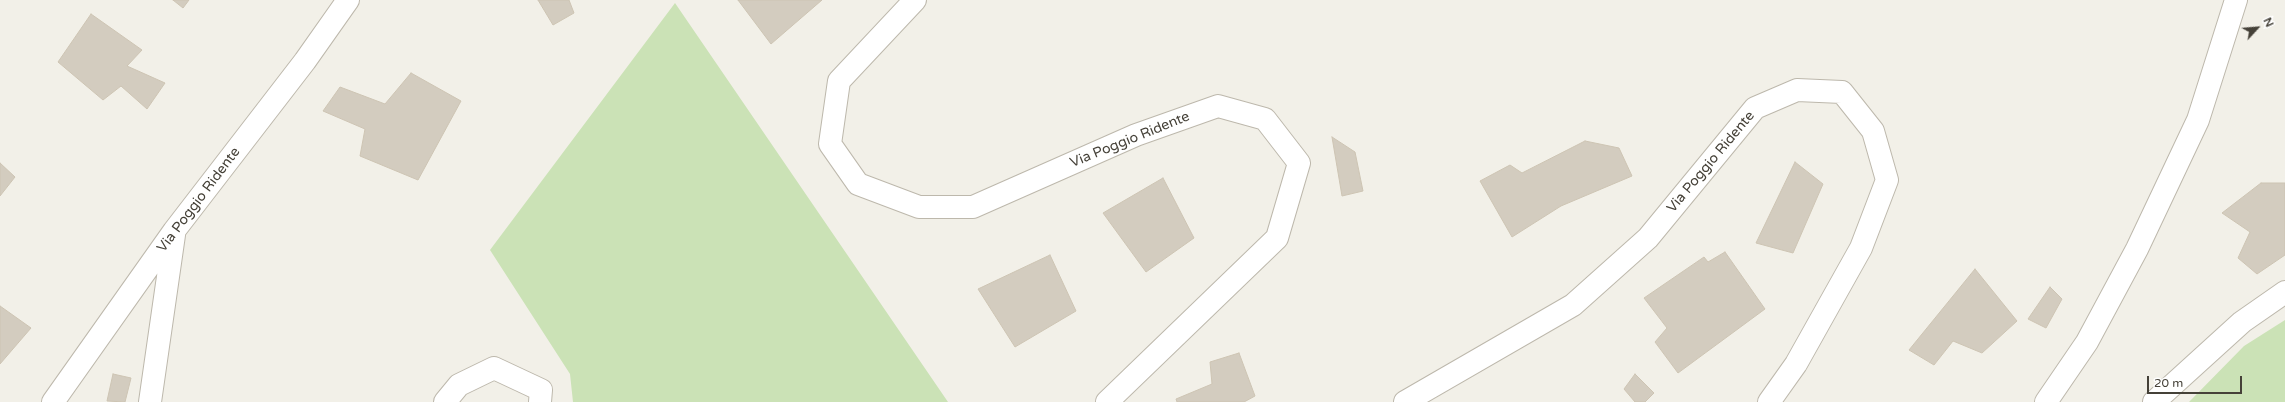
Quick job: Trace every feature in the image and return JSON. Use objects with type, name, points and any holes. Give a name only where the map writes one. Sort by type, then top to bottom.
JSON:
[{"type":"street","name":"Via Poggio Ridente","points":[[53,402],[174,231],[305,61],[348,0]]},
{"type":"street","name":"Via Poggio Ridente","points":[[915,0],[839,81],[830,144],[858,184],[919,207],[973,207],[1136,135],[1218,106],[1266,119],[1299,163],[1277,238],[1107,402]]},
{"type":"street","points":[[2046,402],[2087,342],[2137,249],[2198,120],[2236,0]]},
{"type":"street","name":"Via Poggio Ridente","points":[[1405,402],[1573,305],[1648,238],[1756,108],[1797,90],[1842,92],[1873,131],[1887,180],[1861,248],[1796,364],[1769,402]]},
{"type":"street","points":[[150,402],[174,231]]},
{"type":"street","points":[[2154,402],[2242,322],[2285,292]]},
{"type":"street","points":[[445,402],[459,385],[494,368],[541,390],[540,402]]},
{"type":"green space","points":[[675,3],[948,402],[573,402],[570,374],[490,250]]},
{"type":"green space","points":[[2285,320],[2285,402],[2189,402],[2244,346]]},
{"type":"building","points":[[173,0],[189,0],[183,8]]},
{"type":"building","points":[[538,0],[569,0],[574,13],[553,25]]},
{"type":"building","points":[[738,0],[822,0],[771,44]]},
{"type":"building","points":[[91,14],[142,50],[127,66],[165,83],[147,109],[121,86],[103,100],[58,62]]},
{"type":"building","points":[[411,73],[461,101],[418,180],[360,156],[365,129],[323,111],[340,87],[385,104]]},
{"type":"building","points":[[1332,137],[1355,152],[1363,191],[1342,196]]},
{"type":"building","points":[[1585,141],[1619,148],[1632,176],[1561,206],[1512,237],[1480,181],[1510,165],[1522,173]]},
{"type":"building","points":[[1795,162],[1823,184],[1793,253],[1756,243]]},
{"type":"building","points":[[0,163],[15,177],[0,196]]},
{"type":"building","points":[[1163,178],[1194,238],[1146,272],[1103,213]]},
{"type":"building","points":[[2261,183],[2285,183],[2285,255],[2257,274],[2238,258],[2250,232],[2222,213]]},
{"type":"building","points":[[1725,252],[1765,309],[1678,373],[1655,342],[1667,328],[1644,298],[1704,257],[1708,262]]},
{"type":"building","points":[[1050,255],[1076,311],[1015,347],[978,289]]},
{"type":"building","points":[[1975,269],[2017,321],[1982,353],[1953,341],[1934,365],[1909,350]]},
{"type":"building","points":[[2050,287],[2062,299],[2046,328],[2028,319]]},
{"type":"building","points":[[0,306],[31,328],[0,364]]},
{"type":"building","points":[[1239,353],[1255,396],[1244,402],[1177,402],[1176,399],[1212,384],[1210,362]]},
{"type":"building","points":[[113,374],[131,378],[125,402],[107,401]]},
{"type":"building","points":[[1635,374],[1654,393],[1645,402],[1635,402],[1624,389]]}]
